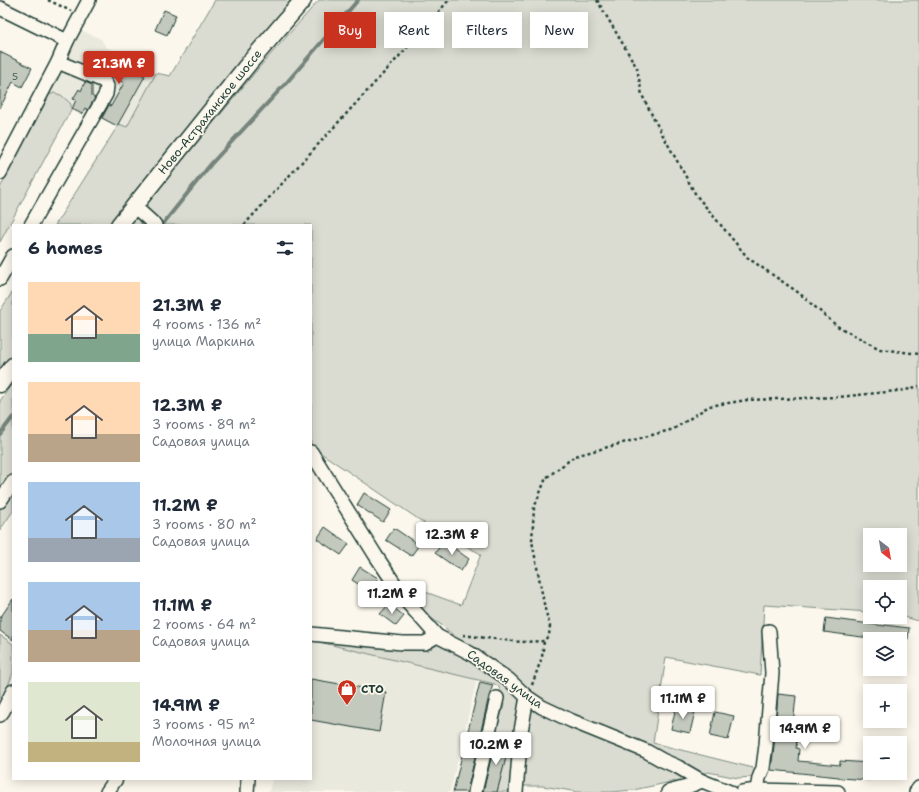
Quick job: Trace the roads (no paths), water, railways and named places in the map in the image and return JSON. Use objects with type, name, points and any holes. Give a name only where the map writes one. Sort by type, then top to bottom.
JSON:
[{"type":"main road","name":"Ново-Астраханское шоссе","points":[[119,224],[250,62],[303,0]]},
{"type":"main road","points":[[0,384],[12,367]]},
{"type":"street","points":[[0,173],[89,0]]},
{"type":"street","points":[[0,8],[68,41]]},
{"type":"street","points":[[32,224],[106,94],[107,86],[104,81],[58,62]]},
{"type":"street","points":[[134,206],[152,224]]},
{"type":"street","points":[[0,279],[12,258]]},
{"type":"street","name":"Садовая улица","points":[[312,453],[406,601],[437,636],[470,653],[508,679],[527,697],[542,707],[572,721],[646,751],[702,781],[730,792]]},
{"type":"street","points":[[0,501],[12,483]]},
{"type":"street","points":[[756,790],[763,768],[772,673],[768,631]]},
{"type":"street","points":[[312,634],[402,643],[425,643],[437,636]]},
{"type":"street","points":[[0,715],[12,693]]},
{"type":"street","points":[[516,792],[521,731],[527,697]]},
{"type":"street","points":[[475,792],[497,698]]},
{"type":"street","points":[[106,792],[115,780]]},
{"type":"street","points":[[246,792],[248,780]]},
{"type":"street","points":[[668,792],[702,781]]},
{"type":"street","points":[[916,792],[919,788]]},
{"type":"street","points":[[742,792],[756,790],[834,792]]},
{"type":"waterway","points":[[163,224],[211,164],[288,81],[358,0]]},
{"type":"waterway","points":[[0,434],[12,418]]},
{"type":"place","name":"СТО","points":[[347,706]]}]
